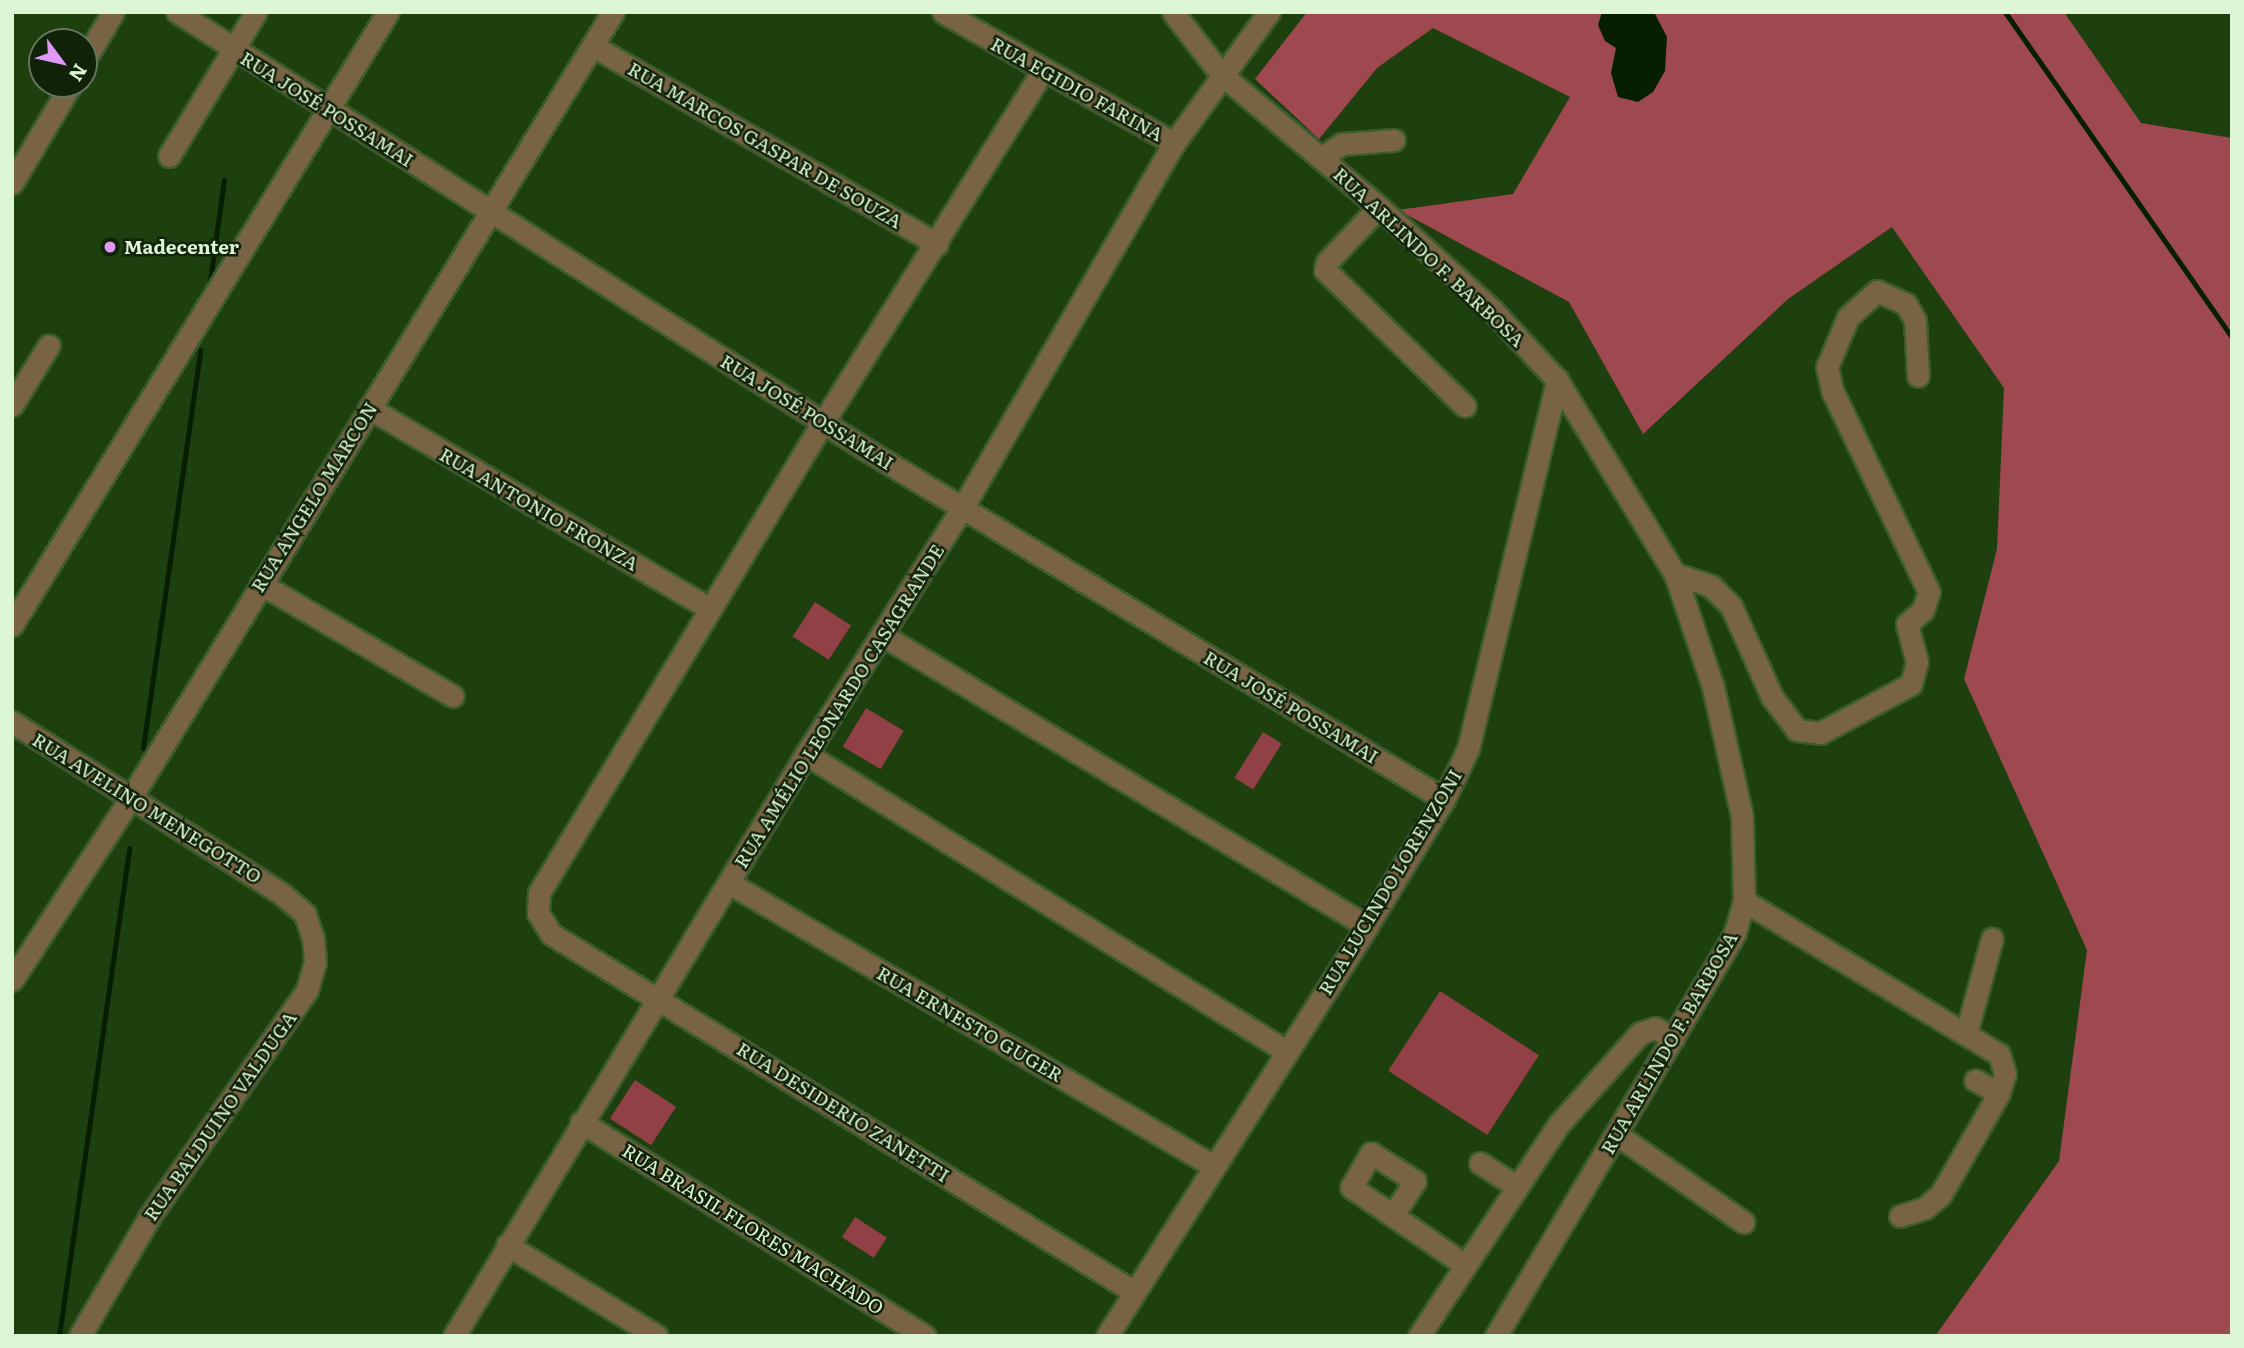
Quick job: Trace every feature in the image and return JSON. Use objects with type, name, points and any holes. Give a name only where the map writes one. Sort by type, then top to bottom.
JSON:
[{"type":"street","points":[[98,37],[113,12]]},
{"type":"street","name":"RUA JOSÉ POSSAMAI","points":[[177,12],[823,422],[1444,799]]},
{"type":"street","points":[[169,156],[256,12]]},
{"type":"street","points":[[12,625],[387,12]]},
{"type":"street","name":"RUA ANGELO MARCON","points":[[12,981],[132,796],[369,408],[492,214],[613,12]]},
{"type":"street","name":"RUA EGIDIO FARINA","points":[[943,12],[1042,72],[1174,143]]},
{"type":"street","name":"RUA ARLINDO F. BARBOSA","points":[[1173,12],[1221,74],[1379,207],[1492,310],[1558,380],[1675,574],[1713,687],[1742,817],[1744,901],[1735,933],[1496,1336]]},
{"type":"street","name":"RUA AMÉLIO LEONARDO CASAGRANDE","points":[[454,1336],[506,1245],[806,754],[963,507],[1174,143],[1221,74],[1269,12]]},
{"type":"street","name":"RUA MARCOS GASPAR DE SOUZA","points":[[593,46],[937,244]]},
{"type":"street","points":[[710,609],[823,422],[937,244],[1042,72]]},
{"type":"street","points":[[12,184],[63,98]]},
{"type":"street","points":[[1321,158],[1342,144],[1394,140]]},
{"type":"street","points":[[1379,207],[1327,262],[1325,270],[1465,406]]},
{"type":"street","points":[[1675,574],[1711,586],[1731,606],[1773,697],[1797,730],[1820,733],[1911,684],[1917,663],[1907,624],[1923,610],[1929,592],[1832,390],[1826,367],[1847,317],[1877,291],[1906,304],[1915,320],[1917,376]]},
{"type":"street","points":[[12,405],[49,345]]},
{"type":"street","name":"RUA LUCINDO LORENZONI","points":[[1107,1336],[1212,1165],[1367,926],[1444,799],[1482,707],[1558,380]]},
{"type":"street","name":"RUA ANTONIO FRONZA","points":[[369,408],[710,609]]},
{"type":"street","points":[[261,584],[453,696]]},
{"type":"street","name":"RUA DESIDERIO ZANETTI","points":[[710,609],[539,893],[538,913],[551,934],[1133,1291]]},
{"type":"street","points":[[882,635],[1367,926]]},
{"type":"street","name":"RUA AVELINO MENEGOTTO","points":[[12,722],[282,894]]},
{"type":"street","points":[[806,754],[1286,1051]]},
{"type":"street","name":"RUA ERNESTO GUGER","points":[[729,883],[1212,1165]]},
{"type":"street","name":"RUA BALDUINO VALDUGA","points":[[79,1336],[150,1216],[307,990],[315,961],[313,939],[305,914],[282,894]]},
{"type":"street","points":[[1744,901],[1999,1054],[2005,1064],[2000,1093],[1941,1194],[1925,1208],[1900,1216]]},
{"type":"street","points":[[1966,1034],[1992,938]]},
{"type":"street","points":[[1419,1336],[1464,1264],[1559,1124],[1640,1033],[1655,1028],[1674,1038]]},
{"type":"street","points":[[1975,1080],[2000,1093]]},
{"type":"street","name":"RUA BRASIL FLORES MACHADO","points":[[581,1122],[925,1336]]},
{"type":"street","points":[[1616,1134],[1743,1222]]},
{"type":"street","points":[[1480,1163],[1516,1186]]},
{"type":"street","points":[[1394,1215],[1464,1264]]},
{"type":"street","points":[[506,1245],[657,1336]]},
{"type":"shaded area","points":[[1307,12],[2064,12],[2141,123],[2232,138],[2232,1336],[1837,1336],[1936,1335],[2059,1161],[2087,950],[1964,679],[1997,549],[2004,388],[1892,227],[1788,299],[1643,434],[1569,302],[1398,210],[1513,194],[1570,97],[1433,28],[1377,68],[1319,139],[1255,79]]},
{"type":"shaded area","points":[[1602,12],[1654,12],[1667,37],[1665,71],[1653,92],[1638,102],[1618,97],[1611,73],[1616,48],[1605,41],[1598,25]]},
{"type":"shaded area","points":[[815,602],[851,625],[829,660],[793,636]]},
{"type":"shaded area","points":[[866,708],[904,731],[881,769],[843,747]]},
{"type":"shaded area","points":[[1263,732],[1282,744],[1253,789],[1234,778]]},
{"type":"shaded area","points":[[1440,991],[1539,1055],[1487,1135],[1388,1071]]},
{"type":"shaded area","points":[[635,1080],[676,1107],[651,1145],[610,1119]]},
{"type":"shaded area","points":[[855,1217],[887,1238],[874,1258],[842,1237]]},
{"type":"waterway","points":[[2005,12],[2232,338]]},
{"type":"waterway","points":[[209,288],[224,180]]},
{"type":"waterway","points":[[143,748],[200,350]]},
{"type":"waterway","points":[[59,1336],[129,848]]},
{"type":"place","name":"Madecenter","points":[[110,247]]}]
